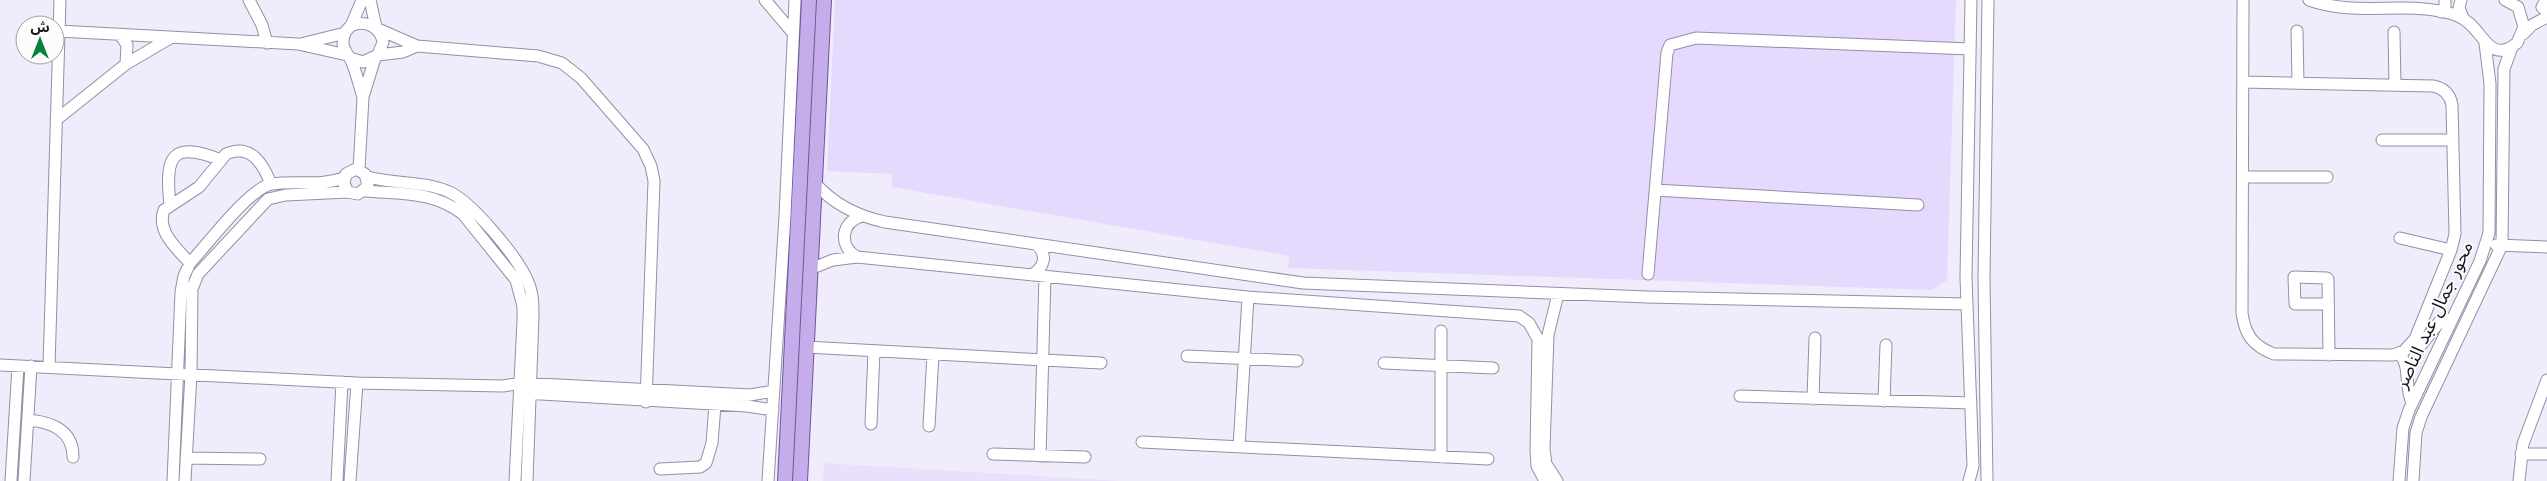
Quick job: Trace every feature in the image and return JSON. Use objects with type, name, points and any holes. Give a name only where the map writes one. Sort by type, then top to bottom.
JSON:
[{"type":"main road","points":[[785,481],[809,0]]},
{"type":"main road","points":[[800,481],[824,0]]},
{"type":"street","points":[[60,0],[60,15]]},
{"type":"street","points":[[249,0],[262,25],[267,43]]},
{"type":"street","points":[[362,0],[343,46],[349,56],[363,97]]},
{"type":"street","points":[[365,191],[369,183],[363,173],[363,97],[383,42],[377,28],[370,0]]},
{"type":"street","points":[[764,0],[793,33]]},
{"type":"street","points":[[768,481],[795,0]]},
{"type":"street","points":[[1970,481],[1973,466],[1966,277],[1971,0]]},
{"type":"street","points":[[1987,481],[1984,278],[1988,0]]},
{"type":"street","points":[[2244,0],[2244,327],[2250,340],[2260,349],[2274,354],[2399,354],[2409,347],[2422,344],[2440,321],[2452,319]]},
{"type":"street","points":[[2309,0],[2350,9],[2441,12],[2463,18]]},
{"type":"street","points":[[2441,12],[2445,7],[2445,0]]},
{"type":"street","points":[[2461,0],[2459,8],[2463,18],[2474,28],[2485,43],[2496,50],[2512,47],[2532,25],[2547,16]]},
{"type":"street","points":[[2505,0],[2518,7],[2524,27],[2523,34]]},
{"type":"street","points":[[2546,0],[2542,7],[2547,12]]},
{"type":"street","points":[[298,44],[348,30],[361,23],[377,28],[416,46],[538,56],[562,63],[575,72],[643,149],[651,166],[654,181],[646,396]]},
{"type":"street","points":[[65,31],[298,44],[349,56],[362,62],[376,57],[403,52],[416,46]]},
{"type":"street","points":[[2297,31],[2298,83]]},
{"type":"street","points":[[2394,32],[2395,85]]},
{"type":"street","points":[[120,34],[127,45],[126,64]]},
{"type":"street","points":[[56,120],[126,64],[172,37]]},
{"type":"street","points":[[1648,274],[1667,53],[1670,45],[1696,38],[1970,49]]},
{"type":"street","name":"محور جمال عبد الناصر","points":[[2399,481],[2403,428],[2412,403],[2486,244],[2490,222],[2489,70],[2485,43]]},
{"type":"street","name":"محور جمال عبد الناصر","points":[[2413,481],[2416,434],[2421,417],[2502,245],[2504,69],[2512,47]]},
{"type":"street","points":[[2489,70],[2495,63],[2502,65],[2504,69]]},
{"type":"street","points":[[48,367],[58,65]]},
{"type":"street","points":[[2243,82],[2433,86],[2444,91],[2452,105],[2456,226],[2451,250],[2417,334],[2409,347]]},
{"type":"street","points":[[2382,140],[2454,140]]},
{"type":"street","points":[[170,205],[168,170],[174,157],[181,152],[190,151],[221,160]]},
{"type":"street","points":[[190,263],[171,242],[164,228],[162,215],[170,205],[199,187],[221,160],[232,151],[247,152],[254,155],[266,171],[271,184]]},
{"type":"street","points":[[173,481],[181,292],[184,276],[190,263],[249,198],[271,184],[325,184],[344,178],[349,172],[363,173],[447,191],[467,204],[516,280],[523,314],[527,481]]},
{"type":"street","points":[[2243,177],[2327,177]]},
{"type":"street","points":[[344,178],[345,187],[348,192]]},
{"type":"street","points":[[815,183],[836,203],[862,216],[885,222],[1303,283],[1558,294],[1966,304]]},
{"type":"street","points":[[1655,190],[1918,205]]},
{"type":"street","points":[[185,481],[191,374],[192,289],[194,281],[204,266],[268,199],[286,195],[348,192],[355,194],[365,191],[436,198],[463,214],[493,242]]},
{"type":"street","points":[[857,257],[846,247],[844,237],[849,223],[862,216]]},
{"type":"street","points":[[2400,238],[2451,250]]},
{"type":"street","points":[[1032,275],[1040,269],[1044,261],[1043,252],[1037,244]]},
{"type":"street","points":[[2486,244],[2547,247]]},
{"type":"street","points":[[810,269],[833,260],[857,257],[1380,308],[1513,314],[1524,319],[1533,327],[1538,346],[1536,458],[1545,481]]},
{"type":"street","points":[[1966,277],[1973,274],[1984,278]]},
{"type":"street","points":[[1040,456],[1045,276]]},
{"type":"street","points":[[1557,481],[1549,470],[1544,456],[1549,327],[1558,294]]},
{"type":"street","points":[[1239,447],[1248,296]]},
{"type":"street","points":[[2328,304],[2329,355]]},
{"type":"street","points":[[1968,317],[1975,320],[1985,314]]},
{"type":"street","points":[[1533,327],[1549,327]]},
{"type":"street","points":[[1442,331],[1442,457]]},
{"type":"street","points":[[1813,399],[1815,338]]},
{"type":"street","points":[[1884,401],[1886,345]]},
{"type":"street","points":[[806,347],[1101,363]]},
{"type":"street","points":[[871,424],[874,351]]},
{"type":"street","points":[[929,426],[933,354]]},
{"type":"street","points":[[2399,354],[2406,364],[2406,387],[2412,403]]},
{"type":"street","points":[[1187,356],[1297,361]]},
{"type":"street","points":[[1384,363],[1494,368]]},
{"type":"street","points":[[0,365],[357,383],[503,386],[646,396],[773,410]]},
{"type":"street","points":[[11,481],[18,366]]},
{"type":"street","points":[[24,481],[31,366]]},
{"type":"street","points":[[2519,481],[2521,454],[2531,420],[2547,380]]},
{"type":"street","points":[[337,481],[342,382]]},
{"type":"street","points":[[350,481],[357,383]]},
{"type":"street","points":[[515,481],[525,388]]},
{"type":"street","points":[[646,396],[750,396],[774,391]]},
{"type":"street","points":[[1740,396],[1971,403]]},
{"type":"street","points":[[660,469],[700,467],[706,463],[712,442],[715,405]]},
{"type":"street","points":[[28,420],[48,423],[69,438],[72,443],[72,457]]},
{"type":"street","points":[[1142,442],[1488,459]]},
{"type":"street","points":[[993,454],[1085,457]]},
{"type":"street","points":[[2521,454],[2547,454]]},
{"type":"street","points":[[186,458],[260,460]]},
{"type":"shaded area","points":[[835,0],[1956,0],[1947,280],[1932,290],[1288,268],[1289,256],[892,187],[892,174],[827,171]]},
{"type":"shaded area","points":[[824,463],[1123,481],[823,481]]}]
